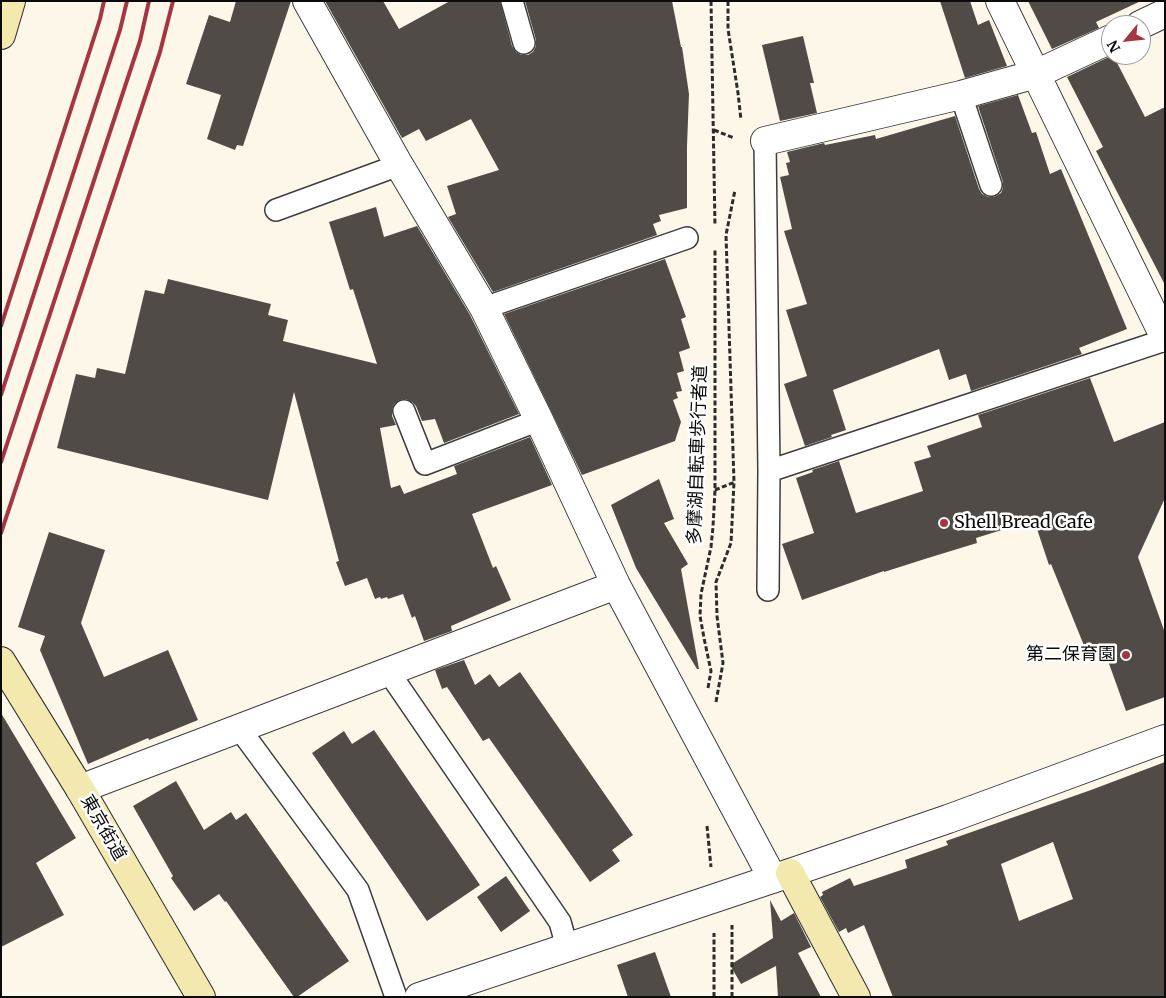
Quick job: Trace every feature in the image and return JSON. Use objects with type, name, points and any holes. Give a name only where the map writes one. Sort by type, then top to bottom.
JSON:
[{"type":"street","points":[[1,35],[11,1]]},
{"type":"street","points":[[307,1],[398,165],[484,308],[616,585],[707,757],[856,997]]},
{"type":"street","points":[[1000,1],[1165,339]]},
{"type":"street","points":[[766,141],[961,95],[1036,74],[1101,44]]},
{"type":"street","points":[[80,789],[616,585]]},
{"type":"street","name":"東京街道","points":[[1,661],[80,789],[201,997]]},
{"type":"street","points":[[419,997],[948,819],[1165,740]]},
{"type":"lane","points":[[512,1],[524,43]]},
{"type":"lane","points":[[961,95],[991,185]]},
{"type":"lane","points":[[766,141],[769,471],[768,590]]},
{"type":"lane","points":[[276,210],[398,165]]},
{"type":"lane","points":[[484,308],[687,238]]},
{"type":"lane","points":[[769,471],[1165,339]]},
{"type":"lane","points":[[404,411],[425,464],[539,420]]},
{"type":"lane","points":[[388,671],[560,922],[567,947]]},
{"type":"lane","points":[[239,728],[358,890],[396,997]]},
{"type":"path","points":[[711,1],[715,228]]},
{"type":"path","points":[[728,1],[728,29],[742,122]]},
{"type":"path","points":[[707,757],[723,663],[717,616],[716,582],[731,544],[734,482],[726,235],[735,188]]},
{"type":"path","name":"多摩湖自転車歩行者道","points":[[708,688],[711,671],[700,616],[701,594],[714,527],[715,248]]},
{"type":"path","points":[[706,819],[723,895],[732,997]]},
{"type":"path","points":[[714,997],[723,895]]},
{"type":"building","points":[[236,1],[291,1],[243,146],[237,145],[235,150],[207,139],[221,95],[186,84],[209,15],[230,22]]},
{"type":"building","points":[[325,1],[383,1],[399,29],[450,1],[500,1],[512,46],[521,55],[528,55],[533,52],[536,40],[525,1],[672,1],[682,47],[689,94],[687,208],[659,215],[661,221],[653,224],[657,235],[493,292],[448,217],[456,214],[447,186],[499,170],[471,119],[426,141],[419,129],[402,138]]},
{"type":"building","points":[[940,1],[970,1],[978,25],[989,20],[1007,66],[965,78]]},
{"type":"building","points":[[1028,1],[1141,1],[1111,15],[1101,15],[1101,20],[1096,22],[1099,28],[1052,49]]},
{"type":"building","points":[[803,36],[814,83],[810,83],[817,113],[780,121],[762,45]]},
{"type":"building","points":[[1101,61],[1101,65],[1118,65],[1145,117],[1165,107],[1165,285],[1096,151],[1103,147],[1067,77]]},
{"type":"building","points":[[1018,95],[1032,133],[1036,132],[1050,174],[1061,169],[1127,329],[1079,348],[1082,354],[971,391],[966,374],[949,380],[939,349],[833,390],[846,430],[805,446],[784,384],[807,376],[786,310],[807,304],[784,231],[792,229],[780,177],[789,175],[786,163],[790,162],[787,152],[824,143],[825,145],[875,135],[876,139],[955,116],[979,189],[982,194],[994,197],[1001,193],[1003,182],[978,106]]},
{"type":"building","points":[[376,207],[384,237],[417,226],[470,315],[519,414],[444,443],[435,419],[422,421],[416,406],[412,402],[406,399],[399,400],[394,404],[392,410],[392,416],[396,425],[380,428],[391,488],[400,485],[404,494],[457,474],[454,466],[530,437],[552,485],[472,514],[493,568],[496,566],[511,600],[451,626],[452,631],[424,641],[415,616],[412,618],[403,594],[388,599],[387,597],[381,599],[380,597],[375,599],[367,578],[345,586],[336,562],[339,561],[294,392],[268,500],[57,448],[76,374],[95,378],[97,368],[125,374],[145,290],[164,294],[168,279],[271,304],[268,315],[288,320],[283,341],[377,364],[353,289],[350,290],[329,222]]},
{"type":"building","points":[[665,259],[686,317],[681,319],[690,348],[679,352],[684,371],[677,373],[682,391],[676,392],[678,398],[673,400],[681,422],[675,441],[582,475],[504,314]]},
{"type":"building","points":[[1090,378],[1114,442],[1165,422],[1165,498],[1138,557],[1165,633],[1165,697],[1126,711],[1103,647],[1087,653],[1051,564],[1049,565],[1034,520],[976,538],[977,543],[884,571],[802,600],[782,544],[814,533],[796,478],[813,472],[812,470],[839,461],[856,513],[923,491],[914,462],[931,457],[927,446],[982,427],[978,415]]},
{"type":"building","points":[[659,479],[674,519],[664,523],[688,564],[681,569],[699,669],[697,669],[636,568],[611,505]]},
{"type":"building","points":[[49,532],[105,550],[81,623],[104,677],[168,650],[198,720],[149,740],[148,738],[88,764],[40,650],[45,636],[18,627]]},
{"type":"building","points":[[464,660],[475,685],[490,674],[499,687],[520,672],[633,835],[612,850],[620,861],[590,882],[489,738],[483,741],[447,687],[442,689],[435,670]]},
{"type":"building","points":[[1,713],[76,838],[36,863],[64,915],[1,947]]},
{"type":"building","points":[[374,730],[480,885],[427,921],[312,753],[344,731],[352,744]]},
{"type":"building","points":[[1165,762],[1165,997],[893,997],[864,925],[848,933],[846,928],[839,932],[820,897],[823,895],[822,892],[850,878],[854,886],[907,868],[905,860],[948,845],[946,841]],"holes":[[[1053,842],[1073,899],[1019,921],[1001,864]]]},
{"type":"building","points":[[176,781],[204,830],[231,812],[236,820],[246,813],[349,961],[297,997],[294,997],[226,901],[219,894],[194,911],[171,878],[173,876],[133,806]]},
{"type":"building","points":[[506,876],[530,911],[501,932],[477,897]]},
{"type":"building","points":[[770,900],[781,921],[794,913],[811,947],[798,953],[821,997],[778,997],[776,966],[741,984],[730,965],[773,938]]},
{"type":"building","points":[[655,952],[671,997],[628,997],[617,965]]},
{"type":"railway","points":[[1,326],[100,19],[104,1]]},
{"type":"railway","points":[[1,395],[120,30],[127,1]]},
{"type":"railway","points":[[1,462],[140,41],[149,1]]},
{"type":"railway","points":[[1,533],[160,52],[173,1]]},
{"type":"place","name":"Shell Bread Cafe","points":[[944,523]]},
{"type":"place","name":"第二保育園","points":[[1126,655]]}]
